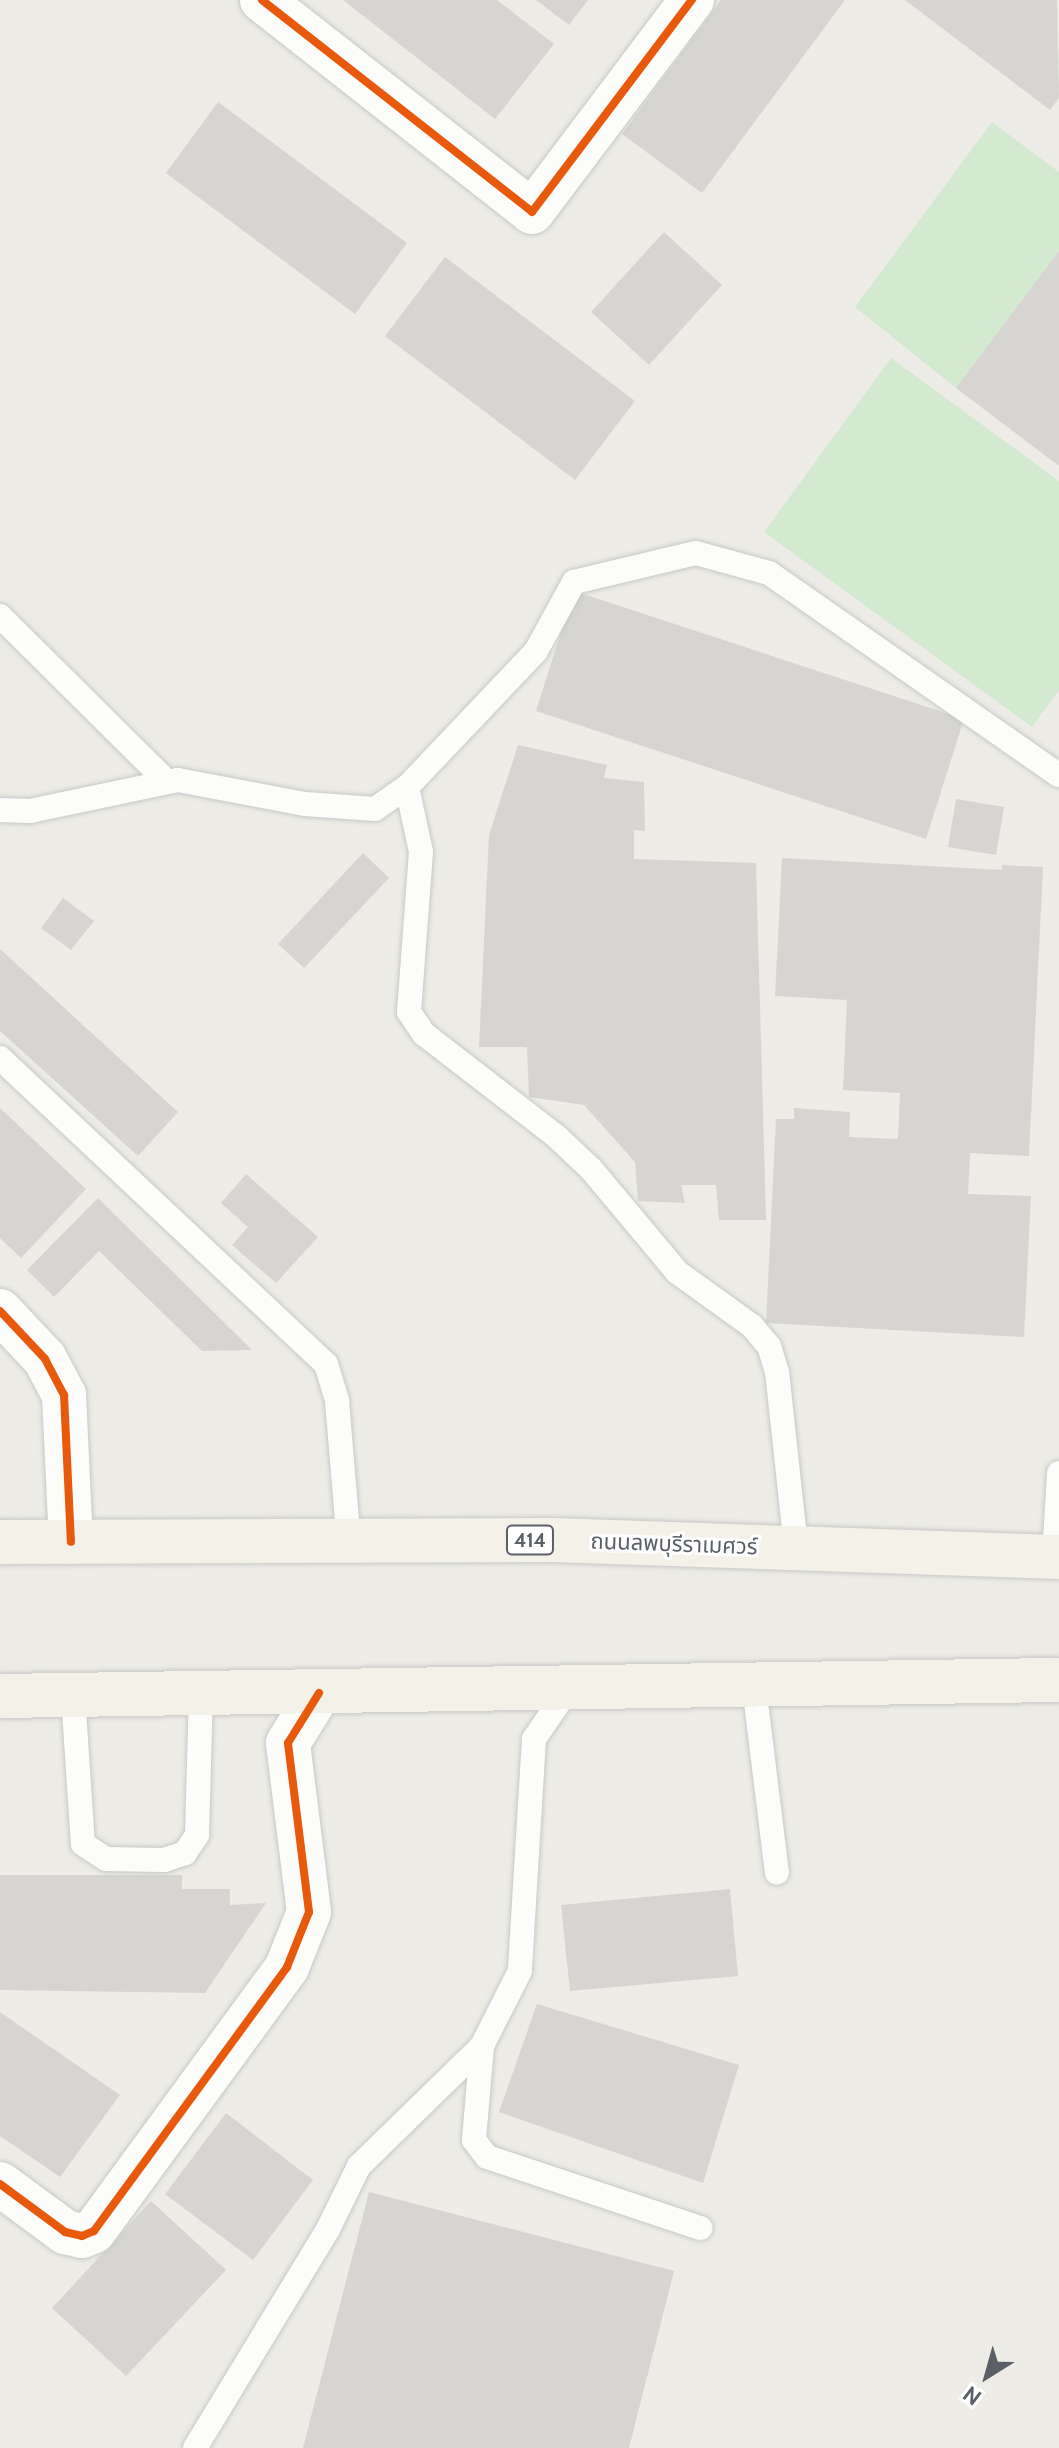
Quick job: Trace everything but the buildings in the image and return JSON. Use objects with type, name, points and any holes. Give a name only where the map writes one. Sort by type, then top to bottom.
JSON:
[{"type":"main road","name":"ถนนลพบุรีราเมศวร์","points":[[0,1542],[349,1544],[552,1540],[1057,1557]]},
{"type":"main road","points":[[0,1696],[567,1691],[1059,1680]]},
{"type":"street","points":[[262,0],[532,212],[692,0]]},
{"type":"street","points":[[0,1311],[45,1359],[64,1395],[71,1542]]},
{"type":"street","points":[[0,2184],[65,2232],[82,2236],[94,2231],[287,1967],[309,1912],[288,1743],[319,1693]]},
{"type":"lane","points":[[0,810],[30,811],[167,782],[191,781],[365,811],[384,805],[407,787],[536,651],[574,582],[696,553],[769,573],[1059,775]]},
{"type":"lane","points":[[0,616],[167,782]]},
{"type":"lane","points":[[407,787],[421,852],[409,1012],[424,1034],[556,1136],[591,1169],[677,1272],[752,1326],[769,1346],[777,1372],[796,1548]]},
{"type":"lane","points":[[0,1058],[326,1364],[337,1401],[349,1544]]},
{"type":"lane","points":[[1057,1557],[1059,1473]]},
{"type":"lane","points":[[754,1686],[777,1873]]},
{"type":"lane","points":[[195,2448],[328,2229],[359,2166],[482,2046],[520,1971],[534,1739],[567,1691]]},
{"type":"lane","points":[[73,1695],[83,1844],[106,1859],[164,1860],[185,1853],[197,1835],[201,1694]]},
{"type":"lane","points":[[482,2046],[474,2140],[487,2157],[700,2228]]},
{"type":"green space","points":[[992,122],[1059,172],[1059,251],[956,388],[855,307]]},
{"type":"green space","points":[[891,358],[1059,481],[1059,690],[1032,727],[764,532]]},
{"type":"cycle path","points":[[262,0],[532,212],[692,0]]},
{"type":"cycle path","points":[[0,1311],[45,1359],[64,1395],[71,1542]]},
{"type":"cycle path","points":[[0,2184],[65,2232],[82,2236],[94,2231],[287,1967],[309,1912],[288,1743],[319,1693]]}]
